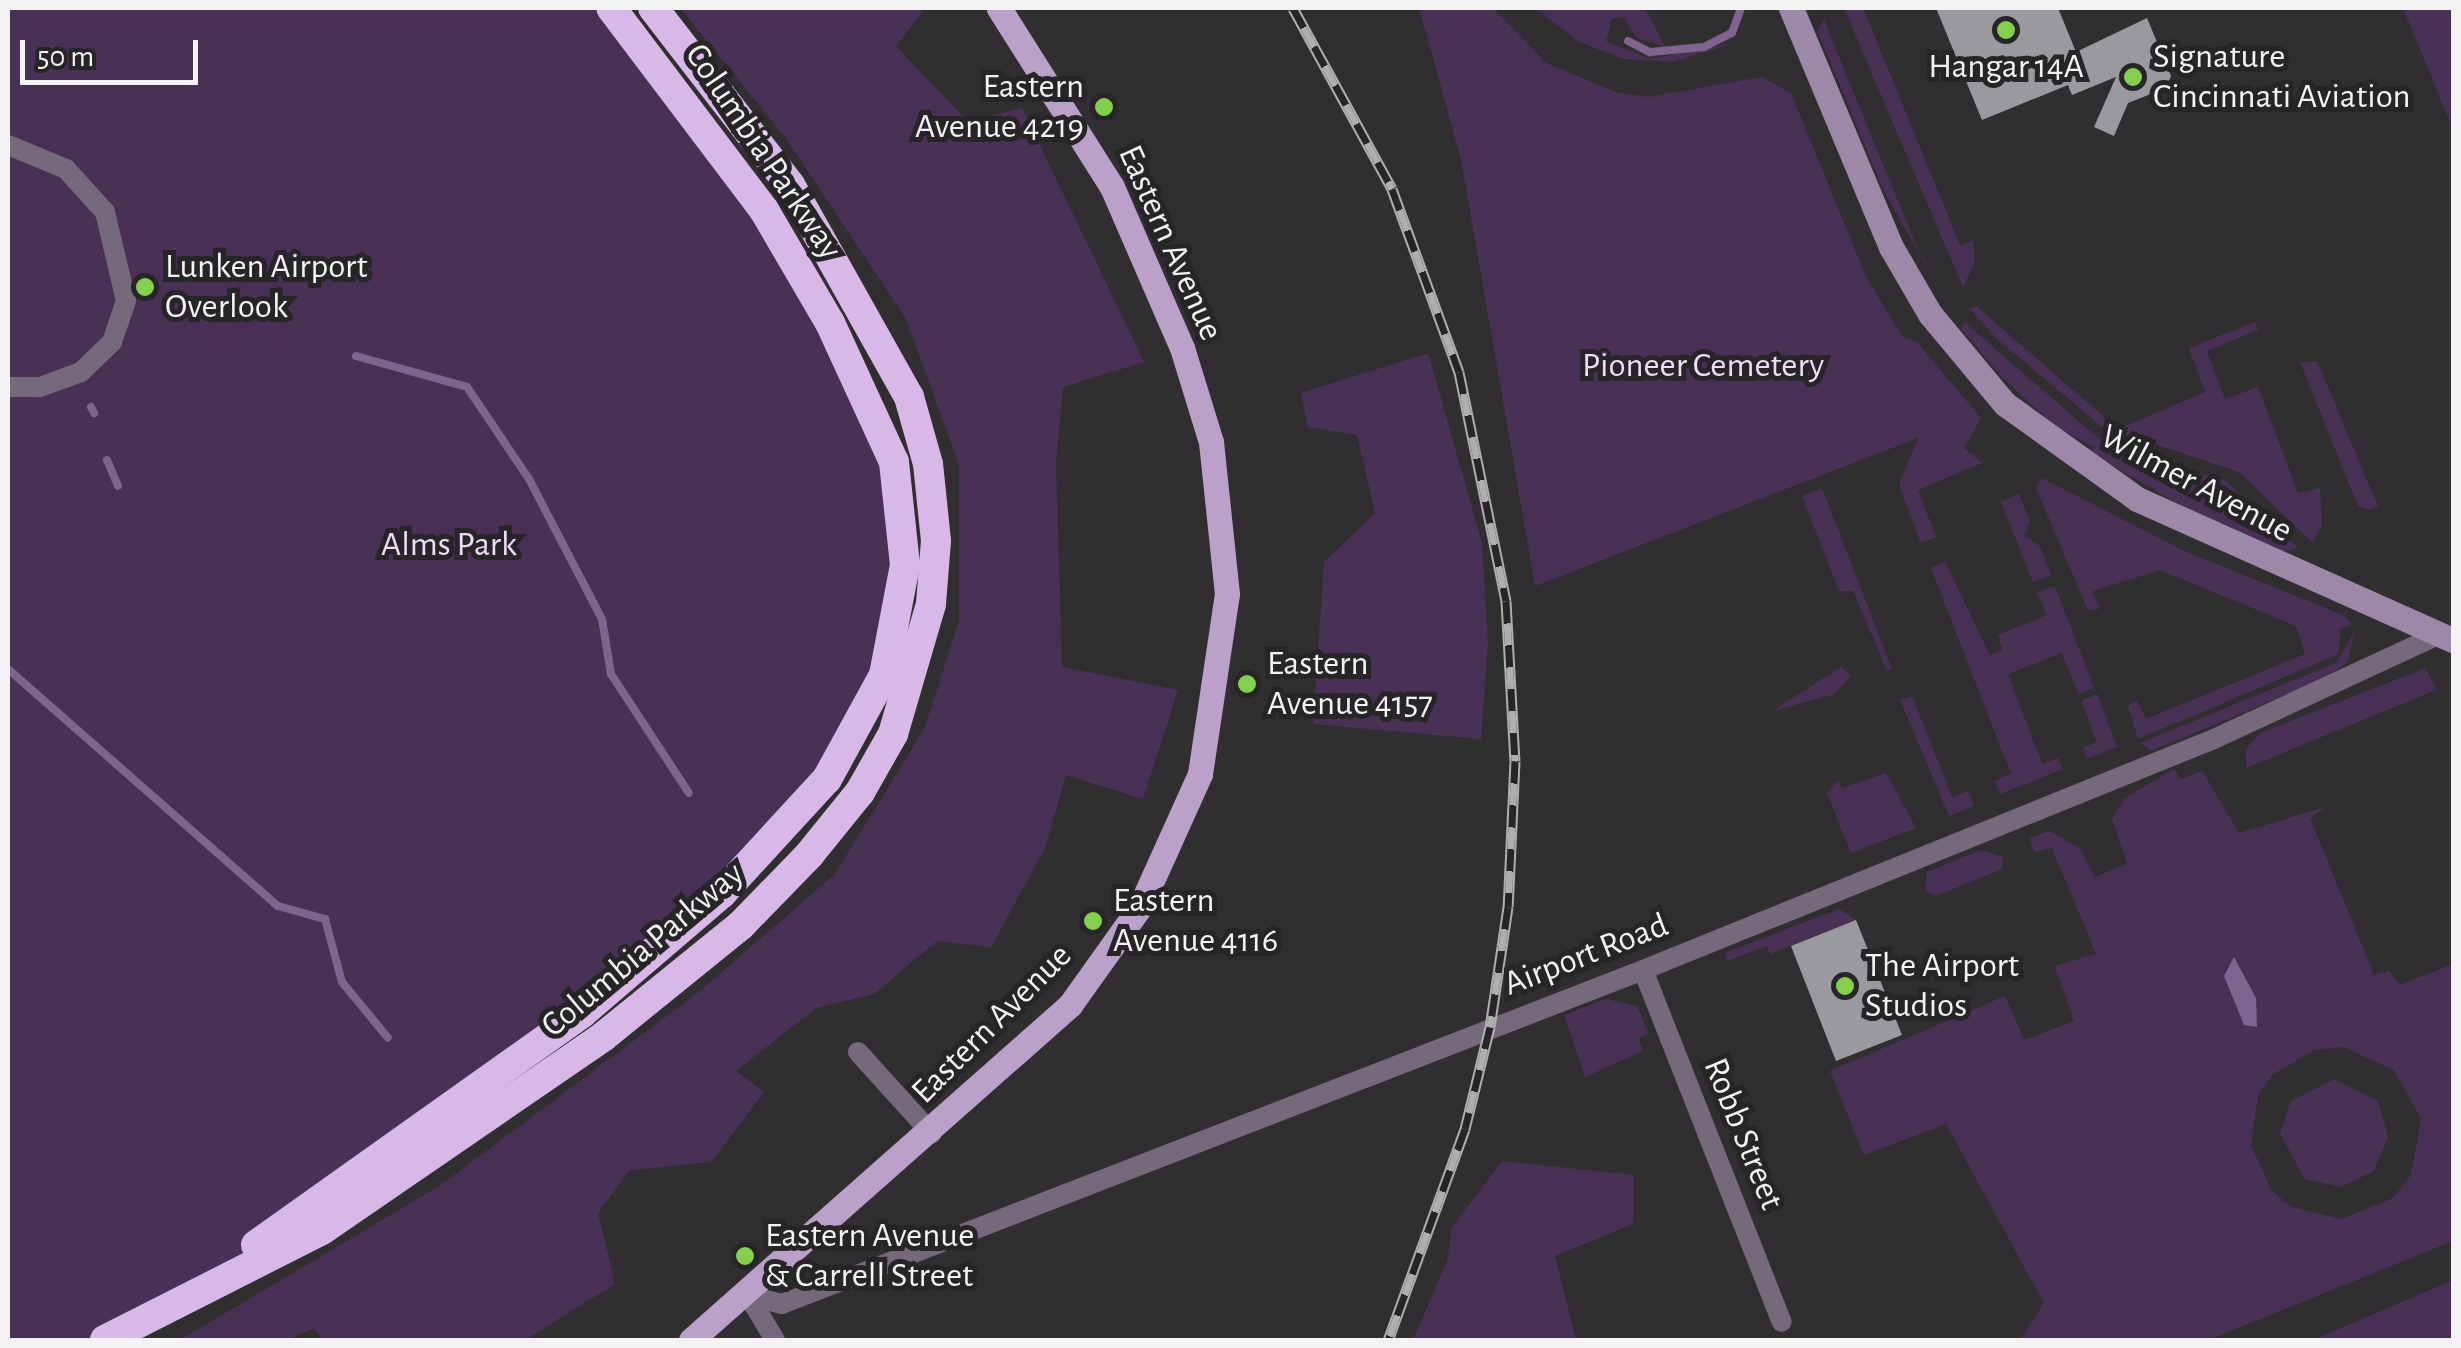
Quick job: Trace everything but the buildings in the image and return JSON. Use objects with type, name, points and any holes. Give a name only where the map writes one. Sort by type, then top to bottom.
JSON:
[{"type":"highway","name":"Columbia Parkway","points":[[210,1280],[582,1013],[722,894],[827,780],[884,675],[905,566],[894,462],[830,322],[764,210],[611,8]]},
{"type":"highway","name":"Columbia Parkway","points":[[104,1340],[210,1280],[322,1230],[446,1152],[741,925],[860,792],[916,674],[936,541],[928,464],[909,397],[790,185],[653,8]]},
{"type":"main road","name":"Eastern Avenue","points":[[691,1340],[932,1134],[1070,1005],[1140,907],[1200,774],[1227,594],[1218,474],[1175,332],[1112,187],[999,8]]},
{"type":"street","name":"Wilmer Avenue","points":[[1791,8],[1891,248],[1951,342],[2006,404],[2137,499],[2446,638]]},
{"type":"street","points":[[8,145],[66,170],[94,198],[115,233],[126,301],[112,342],[81,372],[40,387],[8,387]]},
{"type":"street","name":"Airport Road","points":[[748,1294],[782,1304],[1643,970],[2214,738],[2446,638]]},
{"type":"street","name":"Robb Street","points":[[1643,970],[1782,1322]]},
{"type":"street","points":[[858,1052],[932,1134]]},
{"type":"street","points":[[748,1294],[775,1340]]},
{"type":"green space","name":"Alms Park","points":[[8,8],[611,8],[797,265],[903,520],[862,726],[722,893],[210,1281],[105,1340],[8,1340]]},
{"type":"green space","points":[[680,8],[925,8],[896,46],[968,122],[1022,108],[1144,362],[1063,387],[1056,464],[1062,667],[1178,690],[1143,799],[1066,775],[1045,848],[991,947],[937,941],[874,994],[816,1008],[736,1071],[764,1092],[711,1162],[630,1170],[598,1213],[615,1284],[525,1340],[323,1340],[314,1328],[288,1340],[180,1340],[441,1185],[700,991],[835,874],[924,729],[959,622],[959,465],[906,319],[785,137]]},
{"type":"green space","name":"Pioneer Cemetery","points":[[1419,8],[1493,8],[1546,63],[1616,92],[1648,97],[1762,77],[1791,93],[1866,277],[1903,337],[1916,341],[1981,418],[1964,448],[1982,463],[1918,490],[1936,537],[1921,543],[1899,485],[1918,438],[1535,586],[1461,159]]},
{"type":"green space","points":[[1536,8],[1645,8],[1665,47],[1637,38],[1623,17],[1612,19],[1606,41],[1649,59],[1733,43],[1673,62],[1624,59],[1577,41]]},
{"type":"green space","points":[[1844,8],[1863,8],[1960,245],[1973,240],[1975,262],[1963,287]]},
{"type":"green space","points":[[2403,8],[2453,8],[2453,129]]},
{"type":"green space","points":[[1824,20],[1915,243],[1936,283],[1883,189],[1817,30]]},
{"type":"green space","points":[[1976,306],[2118,429],[2205,392],[2189,348],[2255,322],[2258,330],[2207,351],[2225,399],[2258,387],[2298,493],[2320,488],[2322,525],[2313,543],[2239,472],[2101,426],[1997,339],[1970,309]]},
{"type":"green space","points":[[1964,322],[2111,449],[2225,480],[2298,548],[2284,552],[2199,516],[2091,453],[2094,447],[2057,428],[2003,378],[1962,330]]},
{"type":"green space","points":[[1428,353],[1482,543],[1488,643],[1481,739],[1313,724],[1324,562],[1375,513],[1357,435],[1308,427],[1301,393]]},
{"type":"green space","points":[[2317,361],[2378,507],[2369,510],[2358,506],[2300,362]]},
{"type":"green space","points":[[2042,478],[2182,550],[2345,616],[2352,625],[2340,629],[2339,654],[2138,739],[2128,706],[2137,700],[2146,719],[2305,654],[2296,626],[2160,570],[2093,591],[2099,609],[2088,610],[2036,488]]},
{"type":"green space","points":[[1822,488],[1892,669],[1887,671],[1853,591],[1839,591],[1802,496]]},
{"type":"green space","points":[[2019,494],[2030,522],[2024,536],[2040,546],[2051,575],[2033,582],[2001,502]]},
{"type":"green space","points":[[1945,562],[1990,655],[2003,650],[1998,635],[2047,615],[2037,592],[2055,586],[2094,688],[2078,694],[2062,653],[2008,674],[2042,764],[2058,758],[2063,769],[2000,794],[1995,781],[2011,774],[1931,568]]},
{"type":"green space","points":[[2355,631],[2347,663],[2319,681],[2151,751],[2140,743],[2336,663]]},
{"type":"green space","points":[[1841,667],[1851,675],[1835,694],[1772,711]]},
{"type":"green space","points":[[2426,668],[2436,690],[2246,768],[2246,749],[2260,733]]},
{"type":"green space","points":[[2097,694],[2117,747],[2087,759],[2083,748],[2097,742],[2081,701]]},
{"type":"green space","points":[[1912,696],[1952,797],[1968,791],[1975,806],[1949,816],[1900,700]]},
{"type":"green space","points":[[2174,769],[2181,779],[2202,771],[2239,833],[2325,807],[2310,818],[2374,975],[2389,971],[2400,985],[2453,964],[2453,1241],[2208,1340],[2020,1340],[2044,1303],[1946,1124],[1864,1155],[1830,1071],[2005,996],[2024,1040],[2074,1021],[2055,966],[2096,954],[2052,848],[2034,852],[2030,838],[2050,831],[2079,848],[2095,877],[2127,864],[2112,819],[2125,798]],"holes":[[[2343,1047],[2394,1070],[2421,1119],[2411,1175],[2393,1198],[2342,1219],[2291,1207],[2271,1190],[2251,1145],[2258,1096],[2272,1075],[2314,1050]]]},
{"type":"green space","points":[[1886,773],[1916,828],[1851,853],[1827,793],[1838,780],[1842,788]]},
{"type":"green space","points":[[1981,850],[2003,857],[2002,869],[1936,896],[1925,890],[1927,872]]},
{"type":"green space","points":[[1839,909],[1856,920],[1770,954],[1767,946],[1727,961],[1725,953]]},
{"type":"green space","points":[[1606,999],[1637,1006],[1648,1033],[1639,1038],[1643,1051],[1585,1077],[1564,1015]]},
{"type":"green space","points":[[2334,1079],[2378,1101],[2388,1137],[2374,1171],[2341,1187],[2305,1179],[2280,1134],[2290,1102]]},
{"type":"green space","points":[[1502,1161],[1634,1175],[1633,1224],[1555,1256],[1576,1340],[1413,1340],[1447,1261],[1452,1227]]},
{"type":"green space","points":[[2453,1280],[2453,1340],[2313,1340]]},
{"type":"shaded area","points":[[2234,957],[2256,998],[2257,1027],[2244,1025],[2224,976]]},
{"type":"waterway","points":[[1628,41],[1650,52],[1704,47],[1732,33],[1741,8]]},
{"type":"waterway","points":[[356,356],[467,387],[529,479],[602,619],[611,674],[689,793]]},
{"type":"waterway","points":[[91,407],[94,413]]},
{"type":"waterway","points":[[107,460],[118,486]]},
{"type":"waterway","points":[[8,669],[278,906],[325,919],[342,982],[388,1038]]},
{"type":"railway","points":[[1293,8],[1392,189],[1459,372],[1506,601],[1515,761],[1508,907],[1490,1027],[1465,1129],[1388,1340]]},
{"type":"place","name":"Hangar 14A","points":[[2006,30]]},
{"type":"place","name":"Signature Cincinnati Aviation","points":[[2133,77]]},
{"type":"place","name":"Eastern Avenue 4219","points":[[1104,107]]},
{"type":"place","name":"Lunken Airport Overlook","points":[[145,287]]},
{"type":"place","name":"Eastern Avenue 4157","points":[[1247,684]]},
{"type":"place","name":"Eastern Avenue 4116","points":[[1093,921]]},
{"type":"place","name":"The Airport Studios","points":[[1845,986]]},
{"type":"place","name":"Eastern Avenue & Carrell Street","points":[[745,1256]]}]
